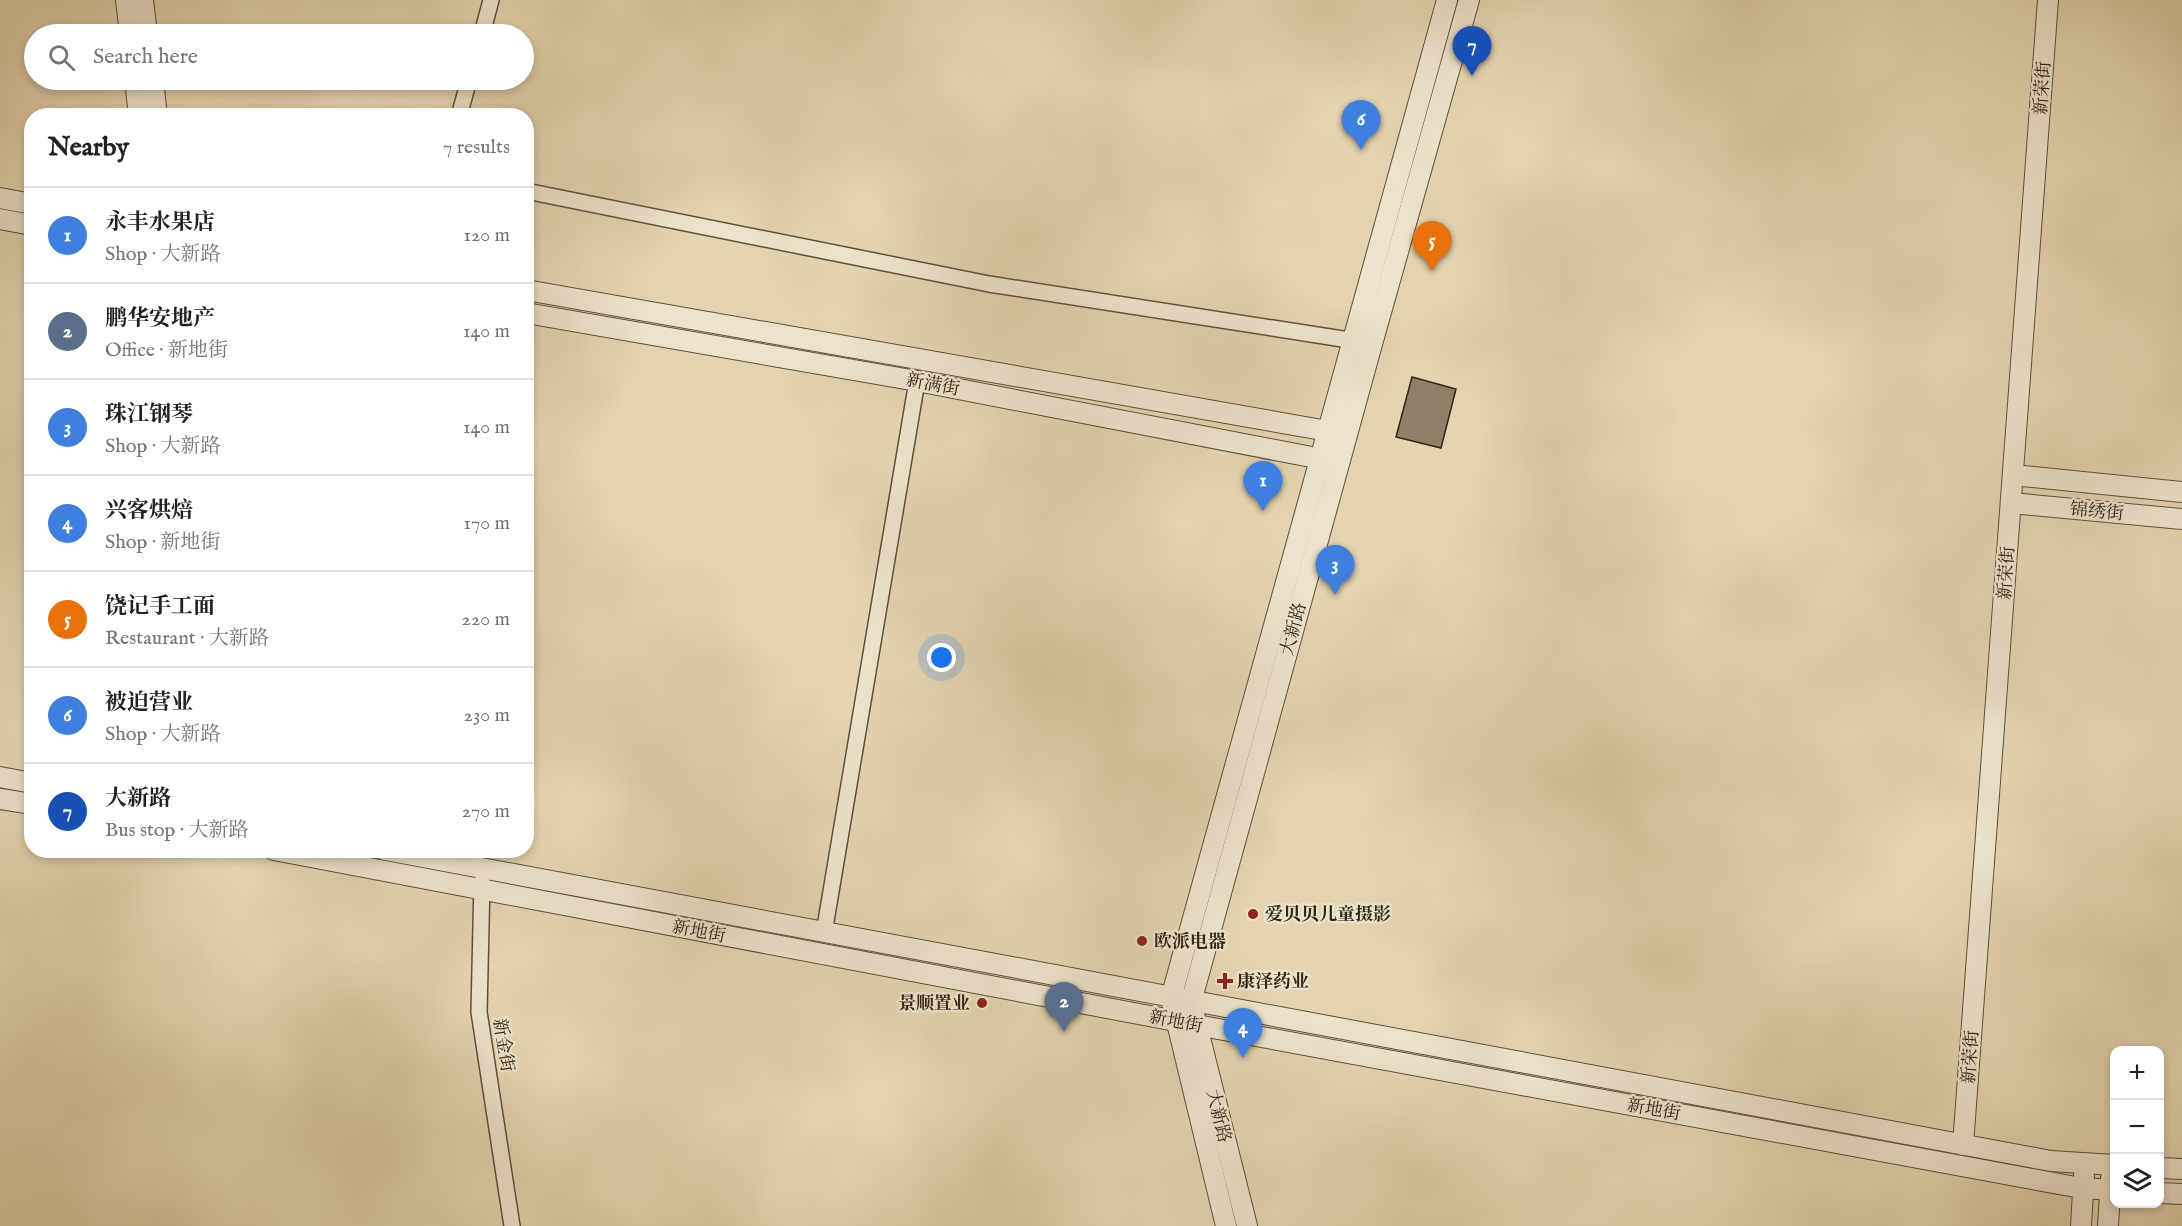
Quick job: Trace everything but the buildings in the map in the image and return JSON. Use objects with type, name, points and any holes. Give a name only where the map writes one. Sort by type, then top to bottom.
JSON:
[{"type":"street","points":[[126,0],[129,24]]},
{"type":"street","points":[[143,0],[146,24]]},
{"type":"street","points":[[485,24],[491,0]]},
{"type":"street","name":"大新路","points":[[1226,1226],[1171,998],[1447,0]]},
{"type":"street","name":"大新路","points":[[1247,1226],[1191,1002],[1469,0]]},
{"type":"street","name":"新荣街","points":[[1963,1145],[2048,0]]},
{"type":"street","points":[[136,90],[138,108]]},
{"type":"street","points":[[154,90],[156,108]]},
{"type":"street","points":[[461,108],[466,90]]},
{"type":"street","points":[[534,193],[989,284],[1372,344]]},
{"type":"street","points":[[0,198],[24,202]]},
{"type":"street","points":[[0,219],[24,224]]},
{"type":"street","name":"新满街","points":[[534,291],[1328,431]]},
{"type":"street","name":"新满街","points":[[534,314],[917,381],[1339,462]]},
{"type":"street","points":[[824,933],[917,381]]},
{"type":"street","name":"锦绣街","points":[[2013,475],[2182,492]]},
{"type":"street","name":"锦绣街","points":[[2011,503],[2182,519]]},
{"type":"street","points":[[0,777],[24,782]]},
{"type":"street","points":[[0,799],[24,803]]},
{"type":"street","name":"新地街","points":[[316,858],[1211,1028],[2060,1184],[2110,1189]]},
{"type":"street","name":"新地街","points":[[427,858],[1963,1145],[2051,1161],[2110,1165]]},
{"type":"street","name":"新金街","points":[[483,869],[478,1012],[512,1226]]},
{"type":"street","points":[[2081,1226],[2085,1163]]},
{"type":"street","points":[[2164,1168],[2182,1169]]},
{"type":"street","points":[[2164,1193],[2182,1194]]},
{"type":"street","points":[[2108,1226],[2110,1202]]},
{"type":"place","name":"大新路","points":[[1472,76]]},
{"type":"place","name":"被迫营业","points":[[1361,150]]},
{"type":"place","name":"饶记手工面","points":[[1432,271]]},
{"type":"place","name":"永丰水果店","points":[[1263,511]]},
{"type":"place","name":"珠江钢琴","points":[[1335,595]]},
{"type":"place","name":"爱贝贝儿童摄影","points":[[1253,914]]},
{"type":"place","name":"欧派电器","points":[[1142,941]]},
{"type":"place","name":"康泽药业","points":[[1225,981]]},
{"type":"place","name":"景顺置业","points":[[982,1003]]},
{"type":"place","name":"鹏华安地产","points":[[1064,1032]]},
{"type":"place","name":"兴客烘焙","points":[[1243,1058]]}]
